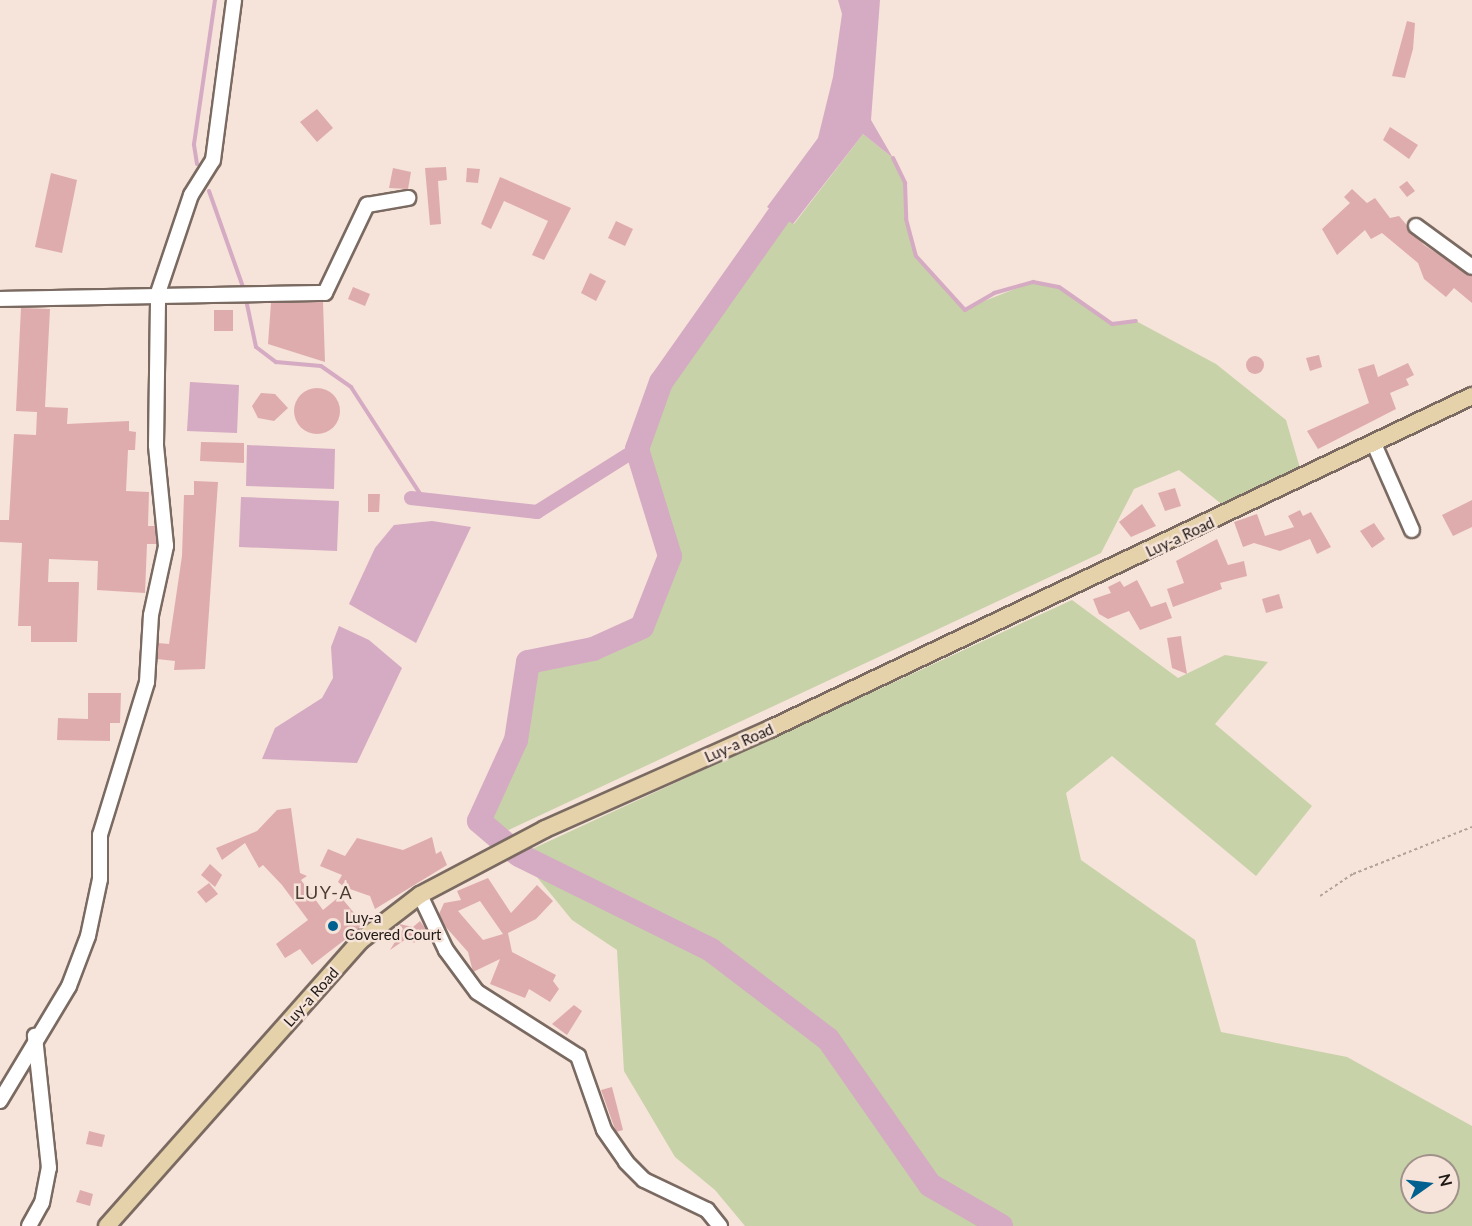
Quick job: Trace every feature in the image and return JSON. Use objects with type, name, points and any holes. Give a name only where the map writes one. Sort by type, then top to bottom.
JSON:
[{"type":"main road","name":"Luy-a Road","points":[[107,1226],[360,941],[420,895],[545,829],[1374,444],[1472,396]]},
{"type":"street","points":[[0,1101],[35,1036],[69,986],[88,936],[100,879],[100,836],[147,682],[151,615],[166,546],[156,445],[158,293],[191,195],[213,160],[234,0]]},
{"type":"street","points":[[0,299],[158,293],[251,297],[325,292],[367,206],[408,198]]},
{"type":"street","points":[[1416,226],[1472,267]]},
{"type":"street","points":[[1374,444],[1412,530]]},
{"type":"street","points":[[420,895],[446,950],[477,993],[578,1056],[592,1082],[604,1130],[626,1162],[644,1180],[707,1210],[720,1226]]},
{"type":"street","points":[[28,1226],[42,1203],[49,1168],[38,1108],[35,1036]]},
{"type":"path","points":[[1320,896],[1353,874],[1472,828]]},
{"type":"green space","points":[[863,134],[893,158],[905,183],[906,219],[916,256],[964,309],[1033,282],[1059,287],[1112,324],[1136,321],[1216,364],[1286,420],[1302,475],[1229,510],[1179,470],[1134,489],[1101,553],[498,835],[479,821],[516,740],[528,662],[593,649],[642,627],[670,556],[637,449],[661,382],[779,215],[794,224]]},
{"type":"green space","points":[[1072,600],[1178,678],[1225,655],[1268,662],[1215,724],[1312,806],[1256,876],[1112,756],[1066,793],[1081,860],[1195,940],[1221,1032],[1347,1057],[1472,1126],[1472,1226],[745,1226],[715,1190],[675,1157],[624,1071],[617,950],[572,920],[519,855]]},
{"type":"shaded area","points":[[838,0],[880,0],[871,120],[893,158],[863,134],[793,224],[767,207],[818,138],[833,77],[842,14]]},
{"type":"shaded area","points":[[190,382],[239,385],[237,433],[187,431]]},
{"type":"shaded area","points":[[247,445],[335,449],[334,489],[246,486]]},
{"type":"shaded area","points":[[241,497],[339,501],[337,551],[239,547]]},
{"type":"shaded area","points":[[432,521],[471,527],[416,643],[349,604],[375,548],[394,525]]},
{"type":"shaded area","points":[[339,626],[369,640],[402,668],[357,763],[262,759],[275,728],[322,698],[333,678],[331,647]]},
{"type":"building","points":[[1407,21],[1415,23],[1413,49],[1405,78],[1392,76]]},
{"type":"building","points":[[317,109],[333,128],[317,142],[300,122]]},
{"type":"building","points":[[1390,127],[1418,145],[1409,159],[1383,140]]},
{"type":"building","points":[[446,167],[447,180],[438,181],[441,224],[430,225],[425,168]]},
{"type":"building","points":[[393,168],[411,172],[408,189],[389,188]]},
{"type":"building","points":[[467,168],[480,169],[478,183],[466,182]]},
{"type":"building","points":[[51,173],[77,180],[62,253],[35,247]]},
{"type":"building","points":[[500,177],[571,208],[544,260],[532,255],[548,221],[504,201],[491,229],[481,224]]},
{"type":"building","points":[[1407,181],[1415,191],[1407,197],[1399,187]]},
{"type":"building","points":[[1352,189],[1367,203],[1375,198],[1390,218],[1399,216],[1424,245],[1472,276],[1472,303],[1454,288],[1446,297],[1424,279],[1418,263],[1382,233],[1371,239],[1365,230],[1337,255],[1322,229],[1350,203],[1344,197]]},
{"type":"building","points":[[616,221],[633,229],[625,246],[608,238]]},
{"type":"building","points":[[590,273],[606,281],[596,301],[581,293]]},
{"type":"building","points":[[353,287],[370,294],[365,306],[348,299]]},
{"type":"building","points":[[323,302],[325,362],[268,344],[271,303]]},
{"type":"building","points":[[21,308],[50,309],[45,407],[68,408],[67,424],[129,421],[129,431],[136,432],[135,450],[128,450],[126,491],[149,492],[148,526],[155,526],[157,544],[147,544],[145,593],[97,590],[98,561],[49,559],[48,582],[79,582],[77,642],[31,642],[31,626],[18,626],[22,543],[0,542],[0,520],[9,520],[14,434],[36,435],[37,412],[16,411]]},
{"type":"building","points":[[214,310],[233,310],[233,331],[214,331]]},
{"type":"building","points":[[1319,355],[1322,367],[1310,371],[1306,358]]},
{"type":"building","points":[[1251,356],[1259,356],[1264,361],[1262,372],[1251,374],[1246,369],[1246,361]]},
{"type":"building","points":[[1408,363],[1414,375],[1406,379],[1409,385],[1390,393],[1396,409],[1318,449],[1307,431],[1369,403],[1358,369],[1374,364],[1378,377]]},
{"type":"building","points":[[317,388],[333,395],[340,411],[333,427],[317,434],[301,427],[294,411],[301,395]]},
{"type":"building","points":[[261,393],[275,394],[288,408],[274,421],[258,418],[252,406]]},
{"type":"building","points":[[201,442],[244,443],[244,463],[200,461]]},
{"type":"building","points":[[194,481],[218,482],[205,669],[174,670],[175,661],[157,659],[158,643],[169,644],[182,556],[184,495],[194,495]]},
{"type":"building","points":[[1175,488],[1181,506],[1165,511],[1158,493]]},
{"type":"building","points":[[368,494],[380,494],[379,512],[368,512]]},
{"type":"building","points":[[1472,500],[1472,527],[1453,536],[1442,515]]},
{"type":"building","points":[[1142,504],[1156,526],[1131,537],[1119,522]]},
{"type":"building","points":[[1300,510],[1303,516],[1311,512],[1331,547],[1317,554],[1310,539],[1280,551],[1254,543],[1243,547],[1234,522],[1257,514],[1265,536],[1294,527],[1288,516]]},
{"type":"building","points":[[1374,523],[1385,539],[1372,548],[1360,531]]},
{"type":"building","points":[[1217,539],[1228,565],[1244,561],[1247,576],[1220,583],[1222,589],[1173,607],[1167,589],[1184,583],[1176,561]]},
{"type":"building","points":[[1137,580],[1151,607],[1166,602],[1172,618],[1140,630],[1129,611],[1108,619],[1099,614],[1093,599],[1111,593],[1108,587],[1120,581],[1124,587]]},
{"type":"building","points":[[1279,594],[1283,608],[1266,613],[1262,599]]},
{"type":"building","points":[[1181,636],[1187,674],[1172,668],[1167,638]]},
{"type":"building","points":[[88,693],[121,693],[120,723],[110,723],[110,741],[57,740],[58,718],[88,719]]},
{"type":"building","points":[[291,808],[300,873],[307,876],[301,880],[323,910],[340,896],[364,925],[312,965],[300,949],[285,958],[276,944],[308,920],[282,885],[263,865],[259,868],[245,843],[222,860],[216,848],[257,831],[277,810]]},
{"type":"building","points":[[432,837],[436,854],[441,851],[447,865],[375,909],[370,896],[344,887],[338,882],[342,875],[320,866],[328,849],[345,856],[357,838],[403,850]]},
{"type":"building","points":[[210,864],[222,875],[215,887],[201,875]]},
{"type":"building","points":[[488,878],[511,913],[537,885],[553,901],[536,919],[508,933],[512,952],[556,975],[553,981],[559,989],[550,1002],[529,989],[525,998],[490,984],[500,959],[473,972],[468,952],[444,925],[439,914],[444,903],[461,900],[457,891]],"holes":[[[480,901],[503,934],[483,940],[458,911]]]},
{"type":"building","points":[[209,883],[218,894],[206,903],[197,892]]},
{"type":"building","points":[[420,921],[427,931],[414,943],[409,937],[390,950],[403,929],[399,924],[413,927]]},
{"type":"building","points":[[574,1005],[582,1011],[567,1035],[552,1024]]},
{"type":"building","points":[[612,1087],[623,1130],[616,1132],[601,1090]]},
{"type":"building","points":[[89,1131],[105,1135],[102,1147],[86,1144]]},
{"type":"building","points":[[80,1190],[93,1194],[90,1206],[76,1202]]},
{"type":"waterway","points":[[197,164],[194,144],[215,0]]},
{"type":"waterway","points":[[893,158],[905,183],[906,219],[916,256],[965,310],[994,293],[1033,282],[1059,287],[1112,324],[1136,321]]},
{"type":"waterway","points":[[209,191],[244,290],[256,347],[276,362],[321,366],[351,387],[424,500]]},
{"type":"waterway","points":[[779,215],[661,382],[637,449],[670,556],[642,627],[593,649],[528,662],[516,740],[479,821],[519,855],[711,950],[828,1039],[930,1185],[1001,1226]]},
{"type":"waterway","points":[[411,498],[537,512],[637,449]]},
{"type":"place","name":"Luy-a Covered Court","points":[[333,926]]},
{"type":"district","name":"LUY-A","points":[[324,892]]}]
